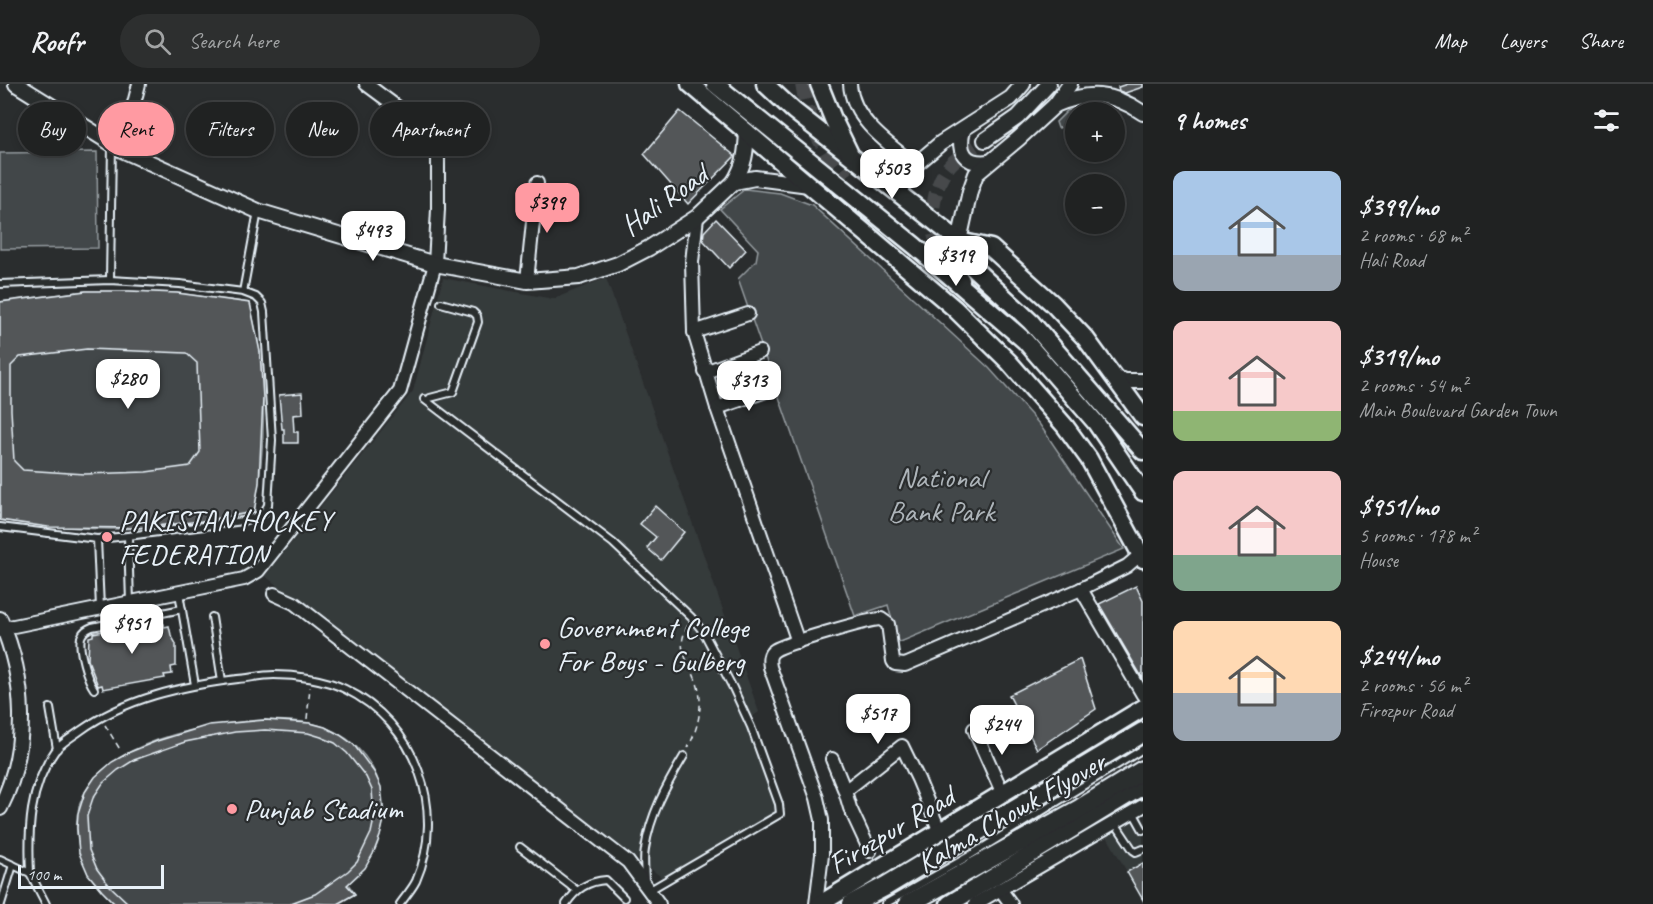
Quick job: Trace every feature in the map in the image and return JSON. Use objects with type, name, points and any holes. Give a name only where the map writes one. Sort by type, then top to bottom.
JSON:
[{"type":"main road","points":[[690,84],[954,308],[1009,362],[1065,426],[1089,459],[1142,552]]},
{"type":"main road","points":[[716,84],[915,246],[1025,342],[1096,423],[1143,492]]},
{"type":"main road","points":[[765,84],[794,111],[959,241],[991,248],[1053,304],[1086,339],[1143,417]]},
{"type":"main road","points":[[819,84],[851,156]]},
{"type":"main road","points":[[846,177],[915,246]]},
{"type":"main road","points":[[959,241],[971,266],[1031,322],[1143,452]]},
{"type":"main road","name":"Firozpur Road","points":[[818,904],[1143,708]]},
{"type":"main road","name":"Kalma Chowk Flyover","points":[[852,904],[886,886],[1143,732]]},
{"type":"main road","name":"Kalma Chowk Flyover","points":[[908,904],[1081,808],[1143,770]]},
{"type":"main road","points":[[949,904],[1143,786]]},
{"type":"street","name":"Hali Road","points":[[16,84],[98,135]]},
{"type":"street","points":[[133,102],[139,84]]},
{"type":"street","points":[[0,808],[16,766],[21,710],[18,675],[2,624],[100,609],[179,593],[244,579],[258,571],[400,391],[435,264],[438,150],[416,121],[366,84]]},
{"type":"street","points":[[850,84],[856,105],[872,128],[915,165]]},
{"type":"street","points":[[898,193],[915,165],[941,143],[1011,98],[1023,84]]},
{"type":"street","points":[[985,140],[1018,117],[1049,84]]},
{"type":"street","points":[[959,241],[976,174],[1055,105],[1070,84]]},
{"type":"street","points":[[1055,105],[1072,98],[1092,95],[1109,96],[1143,113]]},
{"type":"street","points":[[963,130],[961,148],[965,156],[978,164],[988,162]]},
{"type":"street","points":[[734,182],[743,168],[747,131]]},
{"type":"street","name":"Hali Road","points":[[137,156],[258,211],[435,264],[527,281],[579,276],[618,264],[649,248],[696,217],[734,182],[755,178],[811,185]]},
{"type":"street","points":[[527,281],[537,183]]},
{"type":"street","points":[[696,217],[692,262],[694,332],[717,408],[798,642]]},
{"type":"street","points":[[938,248],[972,294]]},
{"type":"street","points":[[694,332],[748,314]]},
{"type":"street","points":[[705,372],[760,352]]},
{"type":"street","points":[[1114,378],[1143,381]]},
{"type":"street","points":[[717,408],[772,388]]},
{"type":"street","points":[[818,904],[822,820],[817,798],[769,660],[775,650],[881,619],[888,624],[893,661],[895,664],[905,665],[1081,589],[1127,566],[1142,552]]},
{"type":"street","points":[[1081,589],[1143,694]]},
{"type":"street","points":[[274,594],[294,603],[628,862],[659,904]]},
{"type":"street","points":[[974,729],[1003,794]]},
{"type":"street","points":[[845,790],[902,746],[940,832]]},
{"type":"street","points":[[832,759],[850,808],[870,851]]},
{"type":"street","points":[[975,904],[1138,809]]},
{"type":"street","points":[[1000,889],[1011,904]]},
{"type":"lane","points":[[110,280],[117,156]]},
{"type":"lane","points":[[243,292],[258,211]]},
{"type":"lane","points":[[0,284],[110,280],[180,284],[243,292],[256,297],[262,303],[264,312],[272,440],[268,505],[263,514],[243,521],[97,539],[0,527]]},
{"type":"lane","points":[[441,303],[473,312],[478,322],[453,392],[425,400],[613,543],[692,618],[704,633],[751,726],[781,811],[780,814],[647,886],[644,851],[649,830],[656,806],[684,756]]},
{"type":"lane","points":[[128,536],[130,603]]},
{"type":"lane","points":[[97,539],[100,609]]},
{"type":"lane","points":[[179,593],[195,685]]},
{"type":"lane","points":[[94,689],[87,677],[81,646],[81,637],[87,629],[182,609]]},
{"type":"lane","points":[[212,617],[222,681]]},
{"type":"lane","points":[[46,904],[30,873],[28,833],[34,797],[48,763],[57,749],[100,716],[128,704],[195,685],[274,675],[311,679],[344,688],[371,705],[405,740],[423,778],[429,810],[428,843],[415,883],[400,904]]},
{"type":"lane","points":[[50,708],[57,749]]},
{"type":"lane","points":[[885,904],[969,856],[1143,749]]},
{"type":"lane","points":[[1138,809],[1143,830]]},
{"type":"lane","points":[[1115,823],[1133,850],[1136,852],[1143,849]]},
{"type":"lane","points":[[520,847],[576,890]]},
{"type":"lane","points":[[0,859],[30,873]]},
{"type":"lane","points":[[1,904],[13,865]]},
{"type":"lane","points":[[566,904],[576,890],[597,880],[606,880],[624,898]]},
{"type":"path","points":[[684,756],[696,734],[699,720],[700,701],[696,679],[685,661],[682,649],[683,636],[692,618]]},
{"type":"path","points":[[307,719],[311,679]]},
{"type":"path","points":[[100,716],[121,751]]},
{"type":"shaded area","name":"Government College For Boys - Gulberg","points":[[443,278],[553,299],[606,278],[759,712],[744,722],[778,813],[664,879],[265,576],[413,391]]},
{"type":"shaded area","points":[[1143,811],[1143,900],[1105,833]]},
{"type":"green space","points":[[1065,113],[1065,127],[1058,128],[1056,122]]},
{"type":"green space","points":[[86,152],[97,152],[98,248],[0,249],[0,153],[18,153],[18,156],[86,156]]},
{"type":"green space","name":"National Bank Park","points":[[745,189],[780,193],[812,205],[989,368],[1040,425],[1124,549],[898,643],[888,605],[855,616],[738,279],[756,261],[758,250],[720,209]]},
{"type":"green space","points":[[85,291],[177,293],[250,303],[259,348],[263,393],[262,453],[254,512],[183,524],[122,529],[70,527],[0,520],[0,302]]},
{"type":"green space","name":"Punjab Stadium","points":[[265,720],[303,722],[324,727],[347,739],[365,756],[376,776],[382,798],[383,822],[377,844],[366,866],[348,884],[355,894],[338,904],[115,904],[88,873],[81,855],[77,834],[80,804],[94,779],[116,760],[144,745],[175,734],[238,722]]},
{"type":"building","points":[[1127,84],[1143,84],[1143,87],[1125,93],[1119,91],[1118,87]]},
{"type":"building","points":[[680,111],[735,156],[688,204],[644,154]]},
{"type":"building","points":[[716,219],[746,250],[729,268],[703,240],[704,232]]},
{"type":"building","points":[[86,291],[129,291],[177,293],[250,303],[260,352],[263,398],[259,483],[254,512],[137,528],[48,527],[0,520],[0,302]],"holes":[[[87,349],[186,353],[197,363],[200,452],[190,466],[146,472],[85,474],[23,470],[14,461],[11,366],[20,357]]]},
{"type":"building","points":[[302,393],[303,414],[293,415],[294,432],[298,432],[298,443],[284,443],[279,395]]},
{"type":"building","points":[[655,506],[684,532],[661,560],[647,548],[656,537],[640,524]]},
{"type":"building","points":[[1136,586],[1143,601],[1143,679],[1099,604]]},
{"type":"building","points":[[155,622],[155,625],[169,626],[176,644],[176,666],[171,667],[172,674],[164,675],[165,678],[103,689],[102,685],[98,686],[88,660],[89,637],[93,636],[93,633]]},
{"type":"building","points":[[1080,659],[1096,709],[1037,749],[1009,695]]},
{"type":"building","points":[[265,720],[310,723],[325,727],[354,745],[374,772],[381,787],[384,820],[373,854],[365,868],[347,885],[355,894],[337,904],[291,903],[315,894],[357,862],[371,833],[374,819],[372,790],[366,777],[347,753],[335,743],[308,733],[265,730],[235,732],[185,742],[134,760],[103,783],[93,798],[87,816],[89,850],[97,869],[109,885],[129,904],[115,904],[88,874],[79,853],[78,814],[85,792],[95,777],[112,762],[157,741],[209,725]]},
{"type":"building","points":[[1143,863],[1143,900],[1127,872]]},
{"type":"tunnel","points":[[803,84],[810,122],[828,153],[846,177]]},
{"type":"tunnel","points":[[938,248],[933,215],[940,180],[953,162],[985,140]]},
{"type":"place","name":"PAKISTAN HOCKEY FEDERATION","points":[[107,537]]},
{"type":"place","name":"Government College For Boys - Gulberg","points":[[545,644]]},
{"type":"place","name":"Punjab Stadium","points":[[232,809]]}]
